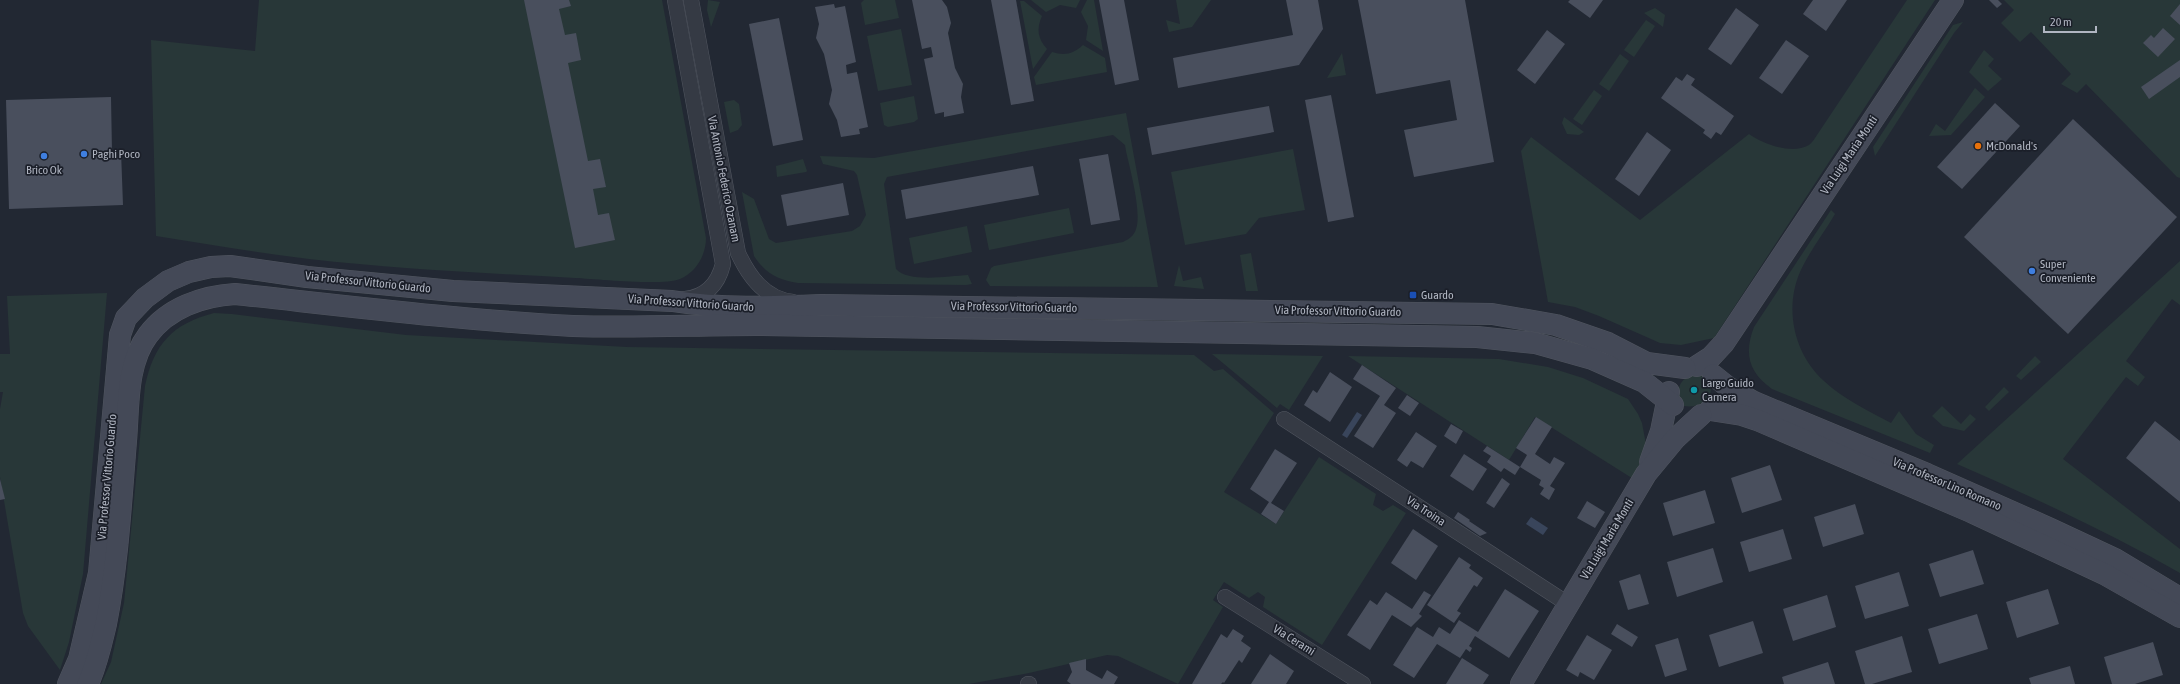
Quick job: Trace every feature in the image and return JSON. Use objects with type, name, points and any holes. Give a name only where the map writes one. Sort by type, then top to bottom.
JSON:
[{"type":"street","name":"Via Antonio Federico Ozanam","points":[[672,301],[694,298],[707,292],[716,283],[723,264],[675,0]]},
{"type":"street","name":"Via Antonio Federico Ozanam","points":[[691,0],[738,253],[745,268],[756,284],[770,295],[785,301],[822,305]]},
{"type":"street","name":"Via Luigi Maria Monti","points":[[1707,376],[1746,310],[1953,0]]},
{"type":"street","name":"Via Professor Vittorio Guardo","points":[[68,684],[79,659],[99,573],[120,335],[126,318],[145,298],[168,281],[189,272],[211,267],[230,266],[307,277],[453,291],[672,301],[702,306],[734,307],[822,305],[1492,314],[1556,325],[1608,343],[1647,363],[1707,376]]},
{"type":"street","name":"Via Professor Vittorio Guardo","points":[[88,684],[97,664],[114,586],[132,371],[147,336],[159,323],[177,310],[213,295],[235,294],[473,320],[574,326],[654,327],[773,325],[1469,337],[1519,340],[1565,350],[1592,359],[1644,382],[1670,399]]},
{"type":"street","points":[[1675,375],[1707,376],[1715,404],[1675,439],[1646,474],[1670,399],[1669,386],[1675,375]]},
{"type":"street","name":"Via Professor Lino Romano","points":[[1707,376],[1754,402],[1927,474],[2051,529],[2114,559],[2180,598]]},
{"type":"street","points":[[1670,399],[1682,413],[1695,416],[1705,413]]},
{"type":"street","name":"Via Professor Lino Romano","points":[[1705,413],[1742,415],[1758,420],[1971,512],[2104,574],[2180,617]]},
{"type":"street","name":"Via Troina","points":[[1284,419],[1568,604]]},
{"type":"street","name":"Via Luigi Maria Monti","points":[[1521,684],[1646,474]]},
{"type":"street","name":"Via Cerami","points":[[1225,597],[1363,684]]},
{"type":"shaded area","points":[[259,0],[662,0],[706,238],[706,244],[702,256],[696,267],[680,279],[659,282],[629,282],[442,270],[309,259],[156,236],[151,40],[255,51]]},
{"type":"shaded area","points":[[708,0],[720,2],[711,27],[707,10]]},
{"type":"shaded area","points":[[864,0],[895,0],[899,18],[865,25],[861,3]]},
{"type":"shaded area","points":[[1031,0],[1080,0],[1076,8],[1060,5],[1046,12]]},
{"type":"shaded area","points":[[1087,0],[1094,0],[1103,51],[1086,40],[1088,26],[1081,12]]},
{"type":"shaded area","points":[[1176,0],[1211,0],[1192,27],[1169,32],[1166,20],[1180,24]]},
{"type":"shaded area","points":[[1907,0],[1935,0],[1714,338],[1681,345],[1660,343],[1575,307],[1548,302],[1521,151],[1531,137],[1640,220],[1749,134],[1770,145],[1786,149],[1802,148],[1809,145]]},
{"type":"shaded area","points":[[2004,0],[2180,0],[2180,178],[2177,177],[2086,84],[2077,93],[2061,84],[2071,74],[2031,32],[2020,42],[2001,23],[2014,10]]},
{"type":"shaded area","points":[[1020,1],[1024,1],[1042,16],[1039,25],[1039,34],[1047,49],[1033,69]]},
{"type":"shaded area","points":[[1655,8],[1665,15],[1663,27],[1644,13]]},
{"type":"shaded area","points":[[1646,20],[1655,26],[1634,57],[1624,50]]},
{"type":"shaded area","points":[[1963,22],[1954,33],[1875,156],[1873,147],[1953,25]]},
{"type":"shaded area","points":[[901,29],[912,85],[878,91],[867,36]]},
{"type":"shaded area","points":[[1083,45],[1105,58],[1107,72],[1036,85],[1034,77],[1052,52],[1065,54],[1076,50]]},
{"type":"shaded area","points":[[1984,50],[1994,59],[1988,66],[2002,79],[1988,91],[1969,72]]},
{"type":"shaded area","points":[[1342,53],[1346,75],[1327,78]]},
{"type":"shaded area","points":[[1620,54],[1629,61],[1609,91],[1599,84]]},
{"type":"shaded area","points":[[1975,88],[1985,97],[1951,135],[1929,136],[1936,124],[1945,131]]},
{"type":"shaded area","points":[[1594,90],[1602,96],[1582,125],[1573,119]]},
{"type":"shaded area","points":[[914,96],[918,119],[914,122],[888,127],[884,125],[880,103]]},
{"type":"shaded area","points":[[734,100],[739,104],[742,125],[738,130],[730,133],[724,102]]},
{"type":"shaded area","points":[[1126,113],[1158,287],[990,286],[986,280],[991,268],[994,266],[1123,242],[1133,235],[1136,229],[1138,213],[1135,191],[1125,145],[1113,135],[887,177],[884,184],[896,269],[910,276],[929,278],[968,275],[972,284],[798,283],[784,280],[773,275],[758,262],[754,256],[742,192],[754,199],[769,239],[776,243],[852,231],[860,226],[866,215],[857,175],[854,171],[823,164],[820,156],[874,158]]},
{"type":"shaded area","points":[[1564,117],[1584,132],[1579,135],[1567,134],[1562,123]]},
{"type":"shaded area","points":[[1293,149],[1305,210],[1259,218],[1246,234],[1185,245],[1171,172]]},
{"type":"shaded area","points":[[803,159],[806,172],[777,177],[776,166]]},
{"type":"shaded area","points":[[1069,208],[1074,233],[989,250],[984,225]]},
{"type":"shaded area","points":[[1831,210],[1835,214],[1812,250],[1800,272],[1795,286],[1793,316],[1799,344],[1805,358],[1814,370],[1831,387],[1848,399],[1891,423],[1899,411],[1916,434],[1934,445],[1930,453],[1772,389],[1764,383],[1753,369],[1750,361],[1749,345],[1754,327]]},
{"type":"shaded area","points":[[967,226],[972,252],[914,264],[909,238]]},
{"type":"shaded area","points":[[1251,253],[1258,291],[1246,291],[1240,255]]},
{"type":"shaded area","points":[[2180,261],[2180,305],[2172,299],[2126,361],[2145,377],[2138,386],[2126,377],[2063,459],[2180,549],[2180,573],[2125,543],[2070,516],[1957,464]]},
{"type":"shaded area","points":[[1179,265],[1183,281],[1201,277],[1204,289],[1174,286]]},
{"type":"shaded area","points":[[107,293],[83,574],[69,642],[60,670],[28,626],[23,613],[0,477],[0,409],[3,392],[0,392],[0,354],[10,354],[7,296]]},
{"type":"shaded area","points":[[214,313],[406,335],[627,347],[1194,355],[1214,371],[1223,369],[1274,413],[1224,492],[1276,524],[1319,457],[1376,494],[1373,505],[1383,511],[1393,505],[1406,513],[1322,645],[1263,607],[1265,597],[1258,592],[1249,598],[1224,582],[1213,600],[1223,607],[1178,684],[1118,656],[1107,655],[1029,673],[969,684],[101,684],[111,662],[124,603],[145,386],[149,371],[160,347],[167,338],[187,323]]},
{"type":"shaded area","points":[[1212,354],[1323,356],[1289,410],[1280,404],[1277,408]]},
{"type":"shaded area","points":[[1348,356],[1499,359],[1548,367],[1583,378],[1628,399],[1642,423],[1648,455],[1635,480],[1535,417],[1509,460]]},
{"type":"shaded area","points":[[2035,356],[2041,362],[2021,380],[2016,376]]},
{"type":"shaded area","points":[[1697,374],[1705,378],[1709,383],[1711,389],[1710,395],[1700,404],[1684,406],[1678,397],[1680,384],[1688,377]]},
{"type":"shaded area","points":[[2004,387],[2009,392],[1989,411],[1985,407]]},
{"type":"shaded area","points":[[1942,406],[1961,424],[1970,414],[1976,419],[1964,431],[1943,426],[1932,416]]},
{"type":"water","points":[[1357,412],[1362,415],[1347,438],[1342,435]]},
{"type":"water","points":[[1531,517],[1548,528],[1543,535],[1526,524]]},
{"type":"building","points":[[524,0],[569,0],[571,6],[559,9],[565,35],[576,33],[581,60],[568,63],[588,161],[600,159],[606,187],[593,189],[598,215],[609,213],[615,240],[575,248]]},
{"type":"building","points":[[912,0],[942,0],[947,7],[951,23],[948,33],[955,68],[963,84],[961,97],[964,113],[944,117],[944,112],[935,114],[924,59],[933,57],[931,47],[922,49]]},
{"type":"building","points":[[991,0],[1016,0],[1034,101],[1011,105]]},
{"type":"building","points":[[1099,0],[1124,0],[1139,80],[1115,85]]},
{"type":"building","points":[[1286,0],[1318,0],[1323,29],[1299,65],[1178,88],[1173,58],[1293,35]]},
{"type":"building","points":[[1358,0],[1465,0],[1494,162],[1414,177],[1404,130],[1457,120],[1450,80],[1376,94]]},
{"type":"building","points":[[1570,0],[1603,0],[1590,18],[1568,2]]},
{"type":"building","points":[[1813,0],[1847,0],[1826,31],[1803,14]]},
{"type":"building","points":[[1989,0],[1998,0],[2002,4],[1997,8]]},
{"type":"building","points":[[834,4],[835,8],[845,6],[856,62],[846,65],[847,74],[857,72],[868,127],[859,129],[860,134],[841,137],[837,120],[829,104],[832,90],[824,54],[816,38],[819,24],[815,7]]},
{"type":"building","points":[[2180,4],[2180,25],[2170,16]]},
{"type":"building","points":[[1736,8],[1759,25],[1731,65],[1708,49]]},
{"type":"building","points":[[779,18],[803,140],[773,146],[749,24]]},
{"type":"building","points":[[2163,28],[2175,39],[2158,57],[2143,43],[2151,35],[2154,38]]},
{"type":"building","points":[[1547,30],[1565,44],[1535,84],[1517,70]]},
{"type":"building","points":[[1786,40],[1809,56],[1782,94],[1759,78]]},
{"type":"building","points":[[2180,60],[2180,77],[2149,99],[2141,87]]},
{"type":"building","points":[[1687,74],[1695,79],[1691,85],[1734,116],[1721,135],[1716,132],[1711,139],[1703,133],[1705,130],[1661,98],[1676,77],[1682,81]]},
{"type":"building","points":[[1331,95],[1354,217],[1328,222],[1305,100]]},
{"type":"building","points":[[111,97],[112,152],[121,151],[123,205],[9,209],[6,100]]},
{"type":"building","name":"McDonald's","points":[[1995,103],[2020,126],[1962,189],[1937,167]]},
{"type":"building","points":[[1269,106],[1274,132],[1152,155],[1147,128]]},
{"type":"building","points":[[2073,119],[2177,217],[2068,334],[1964,237]]},
{"type":"building","points":[[1647,132],[1671,150],[1639,196],[1615,179]]},
{"type":"building","points":[[1108,154],[1120,220],[1091,225],[1079,159]]},
{"type":"building","points":[[1033,166],[1039,195],[906,219],[901,190]]},
{"type":"building","points":[[843,183],[849,215],[787,226],[781,195]]},
{"type":"building","points":[[1362,365],[1396,388],[1384,405],[1396,413],[1373,448],[1354,436],[1380,396],[1353,379]]},
{"type":"building","points":[[1330,372],[1352,387],[1330,422],[1304,405],[1313,390],[1317,393]]},
{"type":"building","points":[[1407,395],[1419,403],[1410,416],[1398,408]]},
{"type":"building","points":[[1536,417],[1552,427],[1535,454],[1550,464],[1554,457],[1565,463],[1550,486],[1555,489],[1549,500],[1540,494],[1544,488],[1539,485],[1541,480],[1520,467],[1527,455],[1516,448]]},
{"type":"building","points":[[2155,421],[2180,441],[2180,502],[2126,458]]},
{"type":"building","points":[[1451,424],[1463,431],[1456,444],[1444,436]]},
{"type":"building","points":[[1416,432],[1437,446],[1423,468],[1411,461],[1407,467],[1397,460]]},
{"type":"building","points":[[1487,446],[1520,467],[1515,475],[1504,468],[1501,472],[1487,462],[1491,456],[1483,451]]},
{"type":"building","points":[[1275,449],[1297,463],[1271,503],[1284,511],[1276,524],[1261,514],[1269,502],[1250,489]]},
{"type":"building","points":[[1464,454],[1487,469],[1473,491],[1450,476]]},
{"type":"building","points":[[1770,465],[1782,500],[1742,513],[1731,478]]},
{"type":"building","points":[[1502,478],[1510,484],[1494,508],[1486,503]]},
{"type":"building","points":[[0,479],[5,499],[0,500]]},
{"type":"building","points":[[1705,490],[1715,523],[1673,536],[1663,503]]},
{"type":"building","points":[[1587,501],[1605,512],[1595,528],[1577,518]]},
{"type":"building","points":[[1855,504],[1864,534],[1823,547],[1814,517]]},
{"type":"building","points":[[1458,512],[1487,533],[1480,536],[1454,518]]},
{"type":"building","points":[[1413,529],[1438,546],[1416,580],[1391,563]]},
{"type":"building","points":[[1783,529],[1792,559],[1749,572],[1740,542]]},
{"type":"building","points":[[1713,548],[1723,582],[1677,597],[1667,562]]},
{"type":"building","points":[[1973,550],[1984,584],[1940,597],[1929,564]]},
{"type":"building","points":[[1459,557],[1471,565],[1469,568],[1483,578],[1477,587],[1474,585],[1457,611],[1461,613],[1454,623],[1427,605]]},
{"type":"building","points":[[1899,572],[1909,606],[1865,619],[1855,586]]},
{"type":"building","points":[[1640,574],[1649,604],[1628,610],[1619,581]]},
{"type":"building","points":[[1505,589],[1539,611],[1509,658],[1475,636],[1469,646],[1472,648],[1470,652],[1466,649],[1460,658],[1437,644],[1414,678],[1393,665],[1417,627],[1433,637],[1439,627],[1450,634],[1459,620],[1478,632]]},
{"type":"building","points":[[2048,589],[2059,624],[2017,638],[2006,602]]},
{"type":"building","points":[[1424,591],[1431,595],[1419,614],[1422,616],[1411,627],[1392,615],[1370,650],[1347,635],[1370,600],[1377,605],[1386,592],[1412,609]]},
{"type":"building","points":[[1827,595],[1836,627],[1793,641],[1783,609]]},
{"type":"building","points":[[1977,614],[1988,649],[1939,664],[1928,629]]},
{"type":"building","points":[[1753,621],[1763,653],[1719,667],[1709,635]]},
{"type":"building","points":[[1617,624],[1638,637],[1632,647],[1611,634]]},
{"type":"building","points":[[1233,629],[1244,636],[1241,641],[1251,648],[1242,663],[1239,660],[1224,683],[1192,684],[1221,634],[1227,638]]},
{"type":"building","points":[[1587,635],[1612,650],[1594,680],[1580,672],[1578,677],[1566,670]]},
{"type":"building","points":[[1902,636],[1912,672],[1872,684],[1865,684],[1855,651]]},
{"type":"building","points":[[1678,638],[1687,670],[1665,677],[1655,645]]},
{"type":"building","points":[[2153,642],[2163,675],[2135,684],[2112,684],[2104,657]]},
{"type":"building","points":[[1270,654],[1294,671],[1286,684],[1251,684]]},
{"type":"building","points":[[1462,658],[1489,675],[1483,684],[1446,684]]},
{"type":"building","points":[[1086,659],[1086,670],[1102,679],[1107,670],[1118,677],[1114,684],[1071,684],[1067,681],[1072,672],[1069,663]]},
{"type":"building","points":[[1828,662],[1835,684],[1784,684],[1782,677]]},
{"type":"building","points":[[2070,666],[2075,684],[2031,684],[2029,678]]},
{"type":"place","name":"McDonald's","points":[[1978,146]]},
{"type":"place","name":"Paghi Poco","points":[[84,154]]},
{"type":"place","name":"Brico Ok","points":[[44,156]]},
{"type":"place","name":"Super Conveniente","points":[[2032,271]]},
{"type":"place","name":"Guardo","points":[[1413,295]]},
{"type":"place","name":"Largo Guido Carnera","points":[[1694,390]]}]
